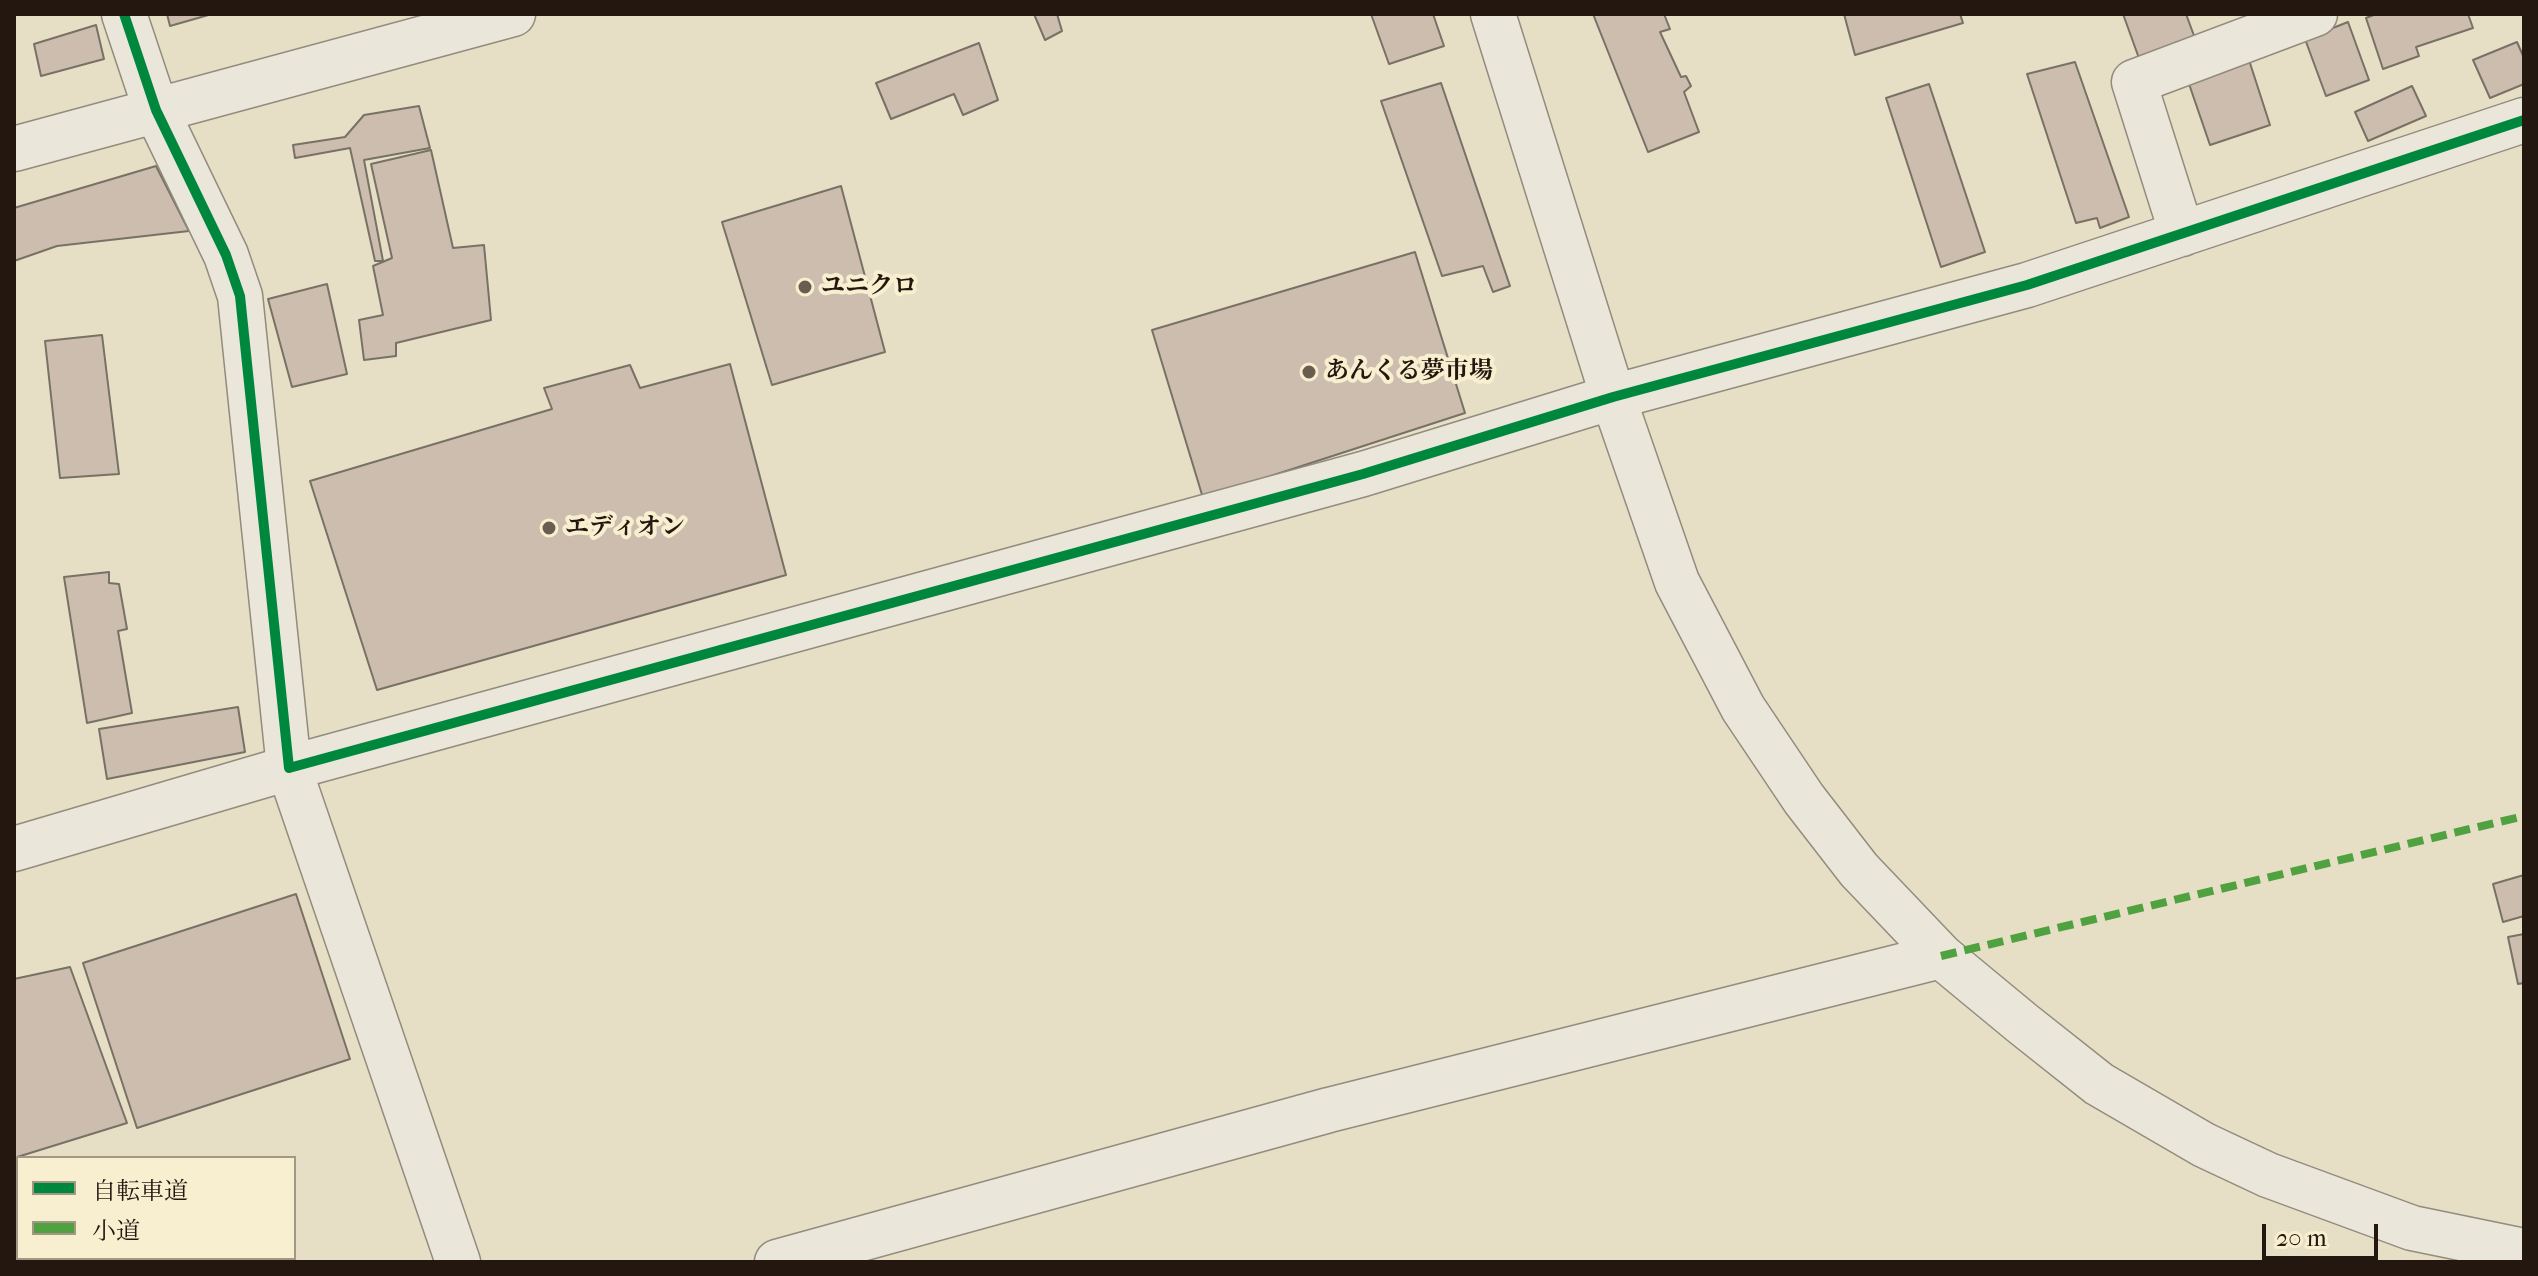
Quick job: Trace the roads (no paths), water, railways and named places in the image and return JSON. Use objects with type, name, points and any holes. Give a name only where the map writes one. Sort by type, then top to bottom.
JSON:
[{"type":"street","points":[[124,14],[156,110],[226,255],[240,296],[289,768],[458,1262]]},
{"type":"street","points":[[14,149],[513,14]]},
{"type":"street","points":[[1493,14],[1613,397],[1677,582],[1743,708],[1804,799],[1859,870],[1941,956],[2099,1084],[2204,1145],[2268,1175],[2412,1228],[2524,1251]]},
{"type":"street","points":[[2182,234],[2134,82],[2315,14]]},
{"type":"street","points":[[14,849],[289,768],[1363,474],[1613,397],[2027,285],[2524,120]]},
{"type":"street","points":[[777,1262],[1329,1110],[1941,956]]},
{"type":"place","name":"ユニクロ","points":[[805,287]]},
{"type":"place","name":"あんくる夢市場","points":[[1309,372]]},
{"type":"place","name":"エディオン","points":[[549,528]]}]
